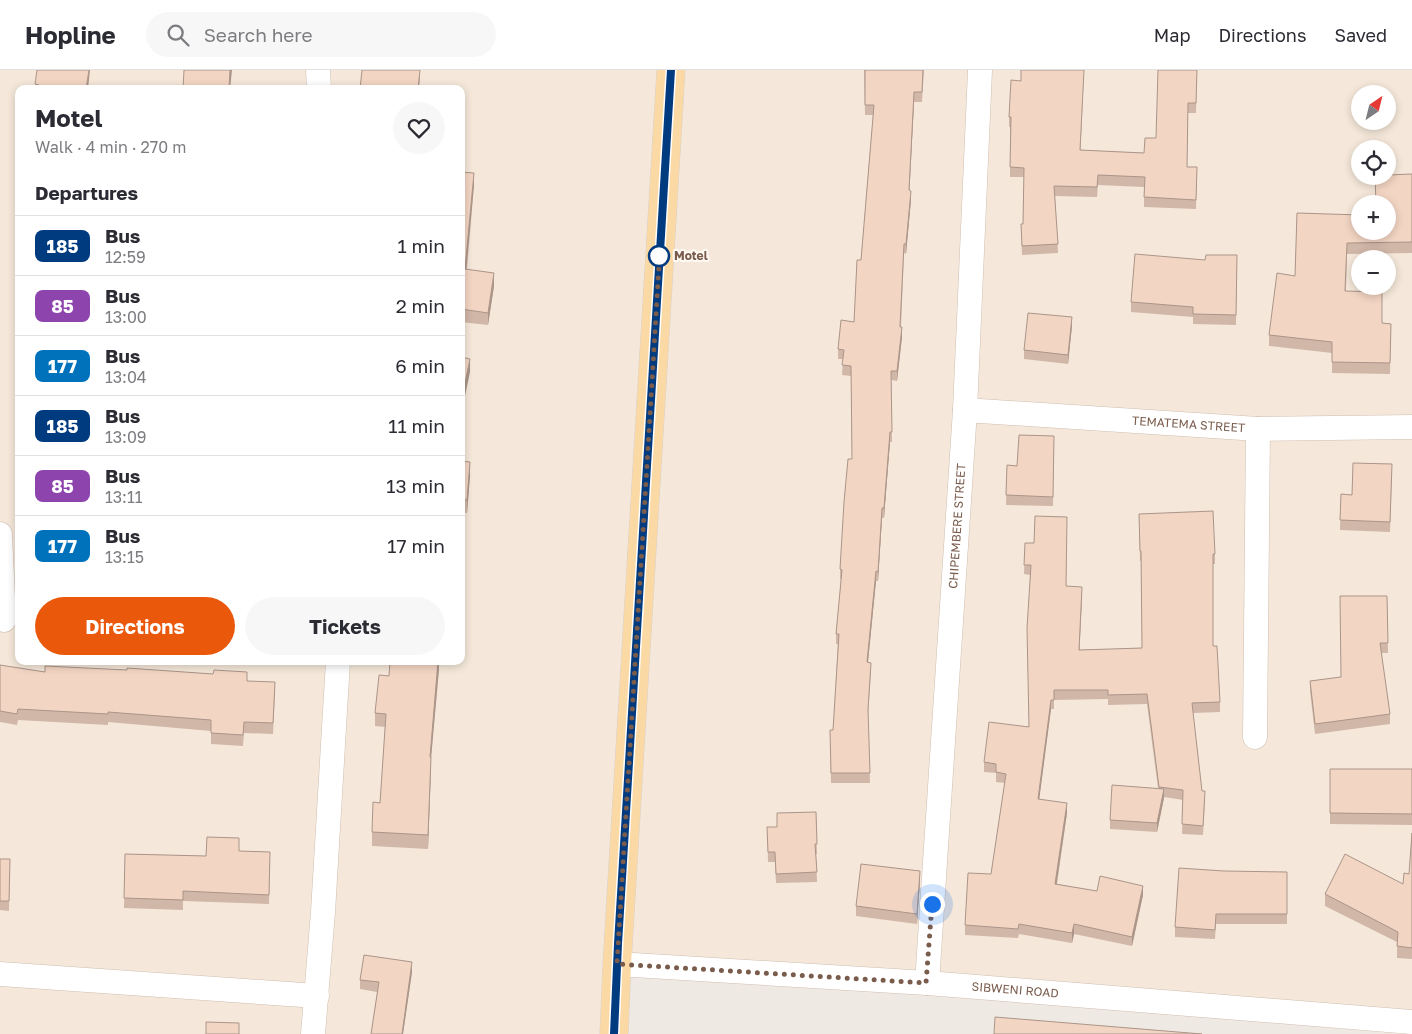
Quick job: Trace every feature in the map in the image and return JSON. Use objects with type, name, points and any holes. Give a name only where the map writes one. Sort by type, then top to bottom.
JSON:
[{"type":"main road","points":[[614,1034],[671,70]]},
{"type":"street","points":[[318,70],[319,85]]},
{"type":"street","name":"CHIPEMBERE STREET","points":[[926,983],[965,410],[980,70]]},
{"type":"street","name":"TEMATEMA STREET","points":[[965,410],[1258,428],[1412,427]]},
{"type":"street","points":[[1255,737],[1258,428]]},
{"type":"street","points":[[0,534],[8,620]]},
{"type":"street","points":[[313,1034],[338,665]]},
{"type":"street","name":"SIBWENI ROAD","points":[[617,964],[926,983],[1412,1022]]},
{"type":"street","points":[[0,974],[317,996]]},
{"type":"shaded area","points":[[0,70],[1412,70],[1412,1031],[627,961],[620,1034],[0,1034]]},
{"type":"shaded area","points":[[617,964],[1402,1034],[612,1034]]},
{"type":"building","points":[[37,70],[89,70],[87,85],[35,84]]},
{"type":"building","points":[[184,70],[230,70],[229,85],[183,85]]},
{"type":"building","points":[[362,70],[420,70],[418,85],[360,85]]},
{"type":"building","points":[[865,70],[923,70],[922,92],[914,92],[909,190],[911,191],[906,244],[904,244],[900,327],[902,327],[897,371],[891,371],[892,432],[890,432],[878,572],[876,571],[867,662],[871,663],[868,709],[870,773],[831,773],[830,730],[833,730],[839,634],[836,634],[842,570],[840,569],[844,502],[848,459],[852,459],[851,366],[842,365],[844,350],[838,349],[841,320],[854,322],[857,260],[861,260],[874,105],[865,105]]},
{"type":"building","points":[[1021,70],[1084,70],[1080,150],[1144,153],[1145,138],[1156,138],[1158,70],[1197,70],[1196,103],[1188,103],[1187,167],[1197,167],[1196,200],[1144,197],[1145,177],[1098,175],[1097,187],[1054,186],[1058,244],[1022,246],[1021,224],[1023,224],[1024,168],[1010,167],[1011,117],[1009,117],[1011,80],[1021,81]]},
{"type":"building","points":[[465,172],[474,173],[465,269]]},
{"type":"building","points":[[1412,174],[1412,242],[1347,243],[1345,291],[1351,291],[1351,295],[1382,295],[1382,323],[1391,324],[1390,363],[1332,362],[1332,342],[1269,335],[1277,273],[1295,276],[1297,213],[1351,215],[1351,240],[1396,240],[1396,195],[1376,195],[1375,185],[1396,185],[1396,175]]},
{"type":"building","points":[[1135,254],[1205,260],[1206,255],[1237,255],[1236,315],[1193,314],[1193,307],[1131,302]]},
{"type":"building","points":[[465,269],[494,273],[488,313],[465,310]]},
{"type":"building","points":[[1028,313],[1072,317],[1068,355],[1024,350]]},
{"type":"building","points":[[465,358],[470,359],[465,383]]},
{"type":"building","points":[[1019,435],[1054,436],[1053,497],[1006,495],[1007,465],[1017,466]]},
{"type":"building","points":[[465,461],[470,462],[467,500],[465,500]]},
{"type":"building","points":[[1353,463],[1392,464],[1390,522],[1340,520],[1341,494],[1352,495]]},
{"type":"building","points":[[1213,511],[1215,554],[1213,554],[1213,646],[1217,646],[1220,702],[1192,703],[1202,791],[1205,791],[1203,826],[1182,824],[1183,790],[1159,787],[1147,694],[1108,695],[1108,690],[1054,690],[1054,700],[1051,700],[1038,799],[1067,803],[1055,884],[1097,891],[1100,876],[1143,886],[1132,937],[1074,924],[1072,933],[1019,924],[1018,929],[965,925],[968,873],[991,874],[1006,774],[996,772],[996,764],[984,762],[989,722],[1029,727],[1027,628],[1031,565],[1024,565],[1025,543],[1034,543],[1035,516],[1067,517],[1066,586],[1082,587],[1079,650],[1142,648],[1139,514]]},
{"type":"building","points":[[1340,596],[1387,596],[1388,643],[1380,643],[1390,714],[1315,724],[1310,681],[1341,677]]},
{"type":"building","points":[[0,665],[45,672],[45,666],[127,670],[127,668],[213,674],[214,670],[247,672],[247,681],[275,682],[273,723],[244,722],[243,735],[211,733],[211,720],[108,712],[108,714],[18,709],[17,714],[0,711]]},
{"type":"building","points":[[390,665],[438,665],[430,757],[428,835],[372,832],[373,802],[380,803],[386,714],[375,713],[379,675],[389,676]]},
{"type":"building","points":[[1330,769],[1412,769],[1412,814],[1330,813]]},
{"type":"building","points":[[1112,785],[1164,789],[1157,823],[1110,820]]},
{"type":"building","points":[[816,812],[817,844],[815,844],[817,872],[776,874],[775,852],[768,852],[767,827],[777,827],[777,813]]},
{"type":"building","points":[[1412,833],[1412,948],[1397,946],[1398,932],[1325,894],[1345,854],[1403,884],[1404,873],[1409,874]]},
{"type":"building","points":[[207,837],[239,838],[239,851],[270,852],[269,895],[183,891],[183,900],[124,898],[125,854],[206,856]]},
{"type":"building","points":[[0,859],[10,859],[9,901],[0,901]]},
{"type":"building","points":[[861,864],[920,871],[917,914],[856,906]]},
{"type":"building","points":[[1179,868],[1287,872],[1287,914],[1216,914],[1215,930],[1175,927]]},
{"type":"building","points":[[364,955],[412,962],[402,1034],[371,1034],[379,982],[360,980]]},
{"type":"building","points":[[995,1017],[1202,1034],[994,1034]]},
{"type":"building","points":[[206,1022],[239,1023],[239,1034],[206,1034]]},
{"type":"bus line","name":"185","points":[[614,1034],[671,70]]},
{"type":"place","name":"Motel","points":[[659,256]]},
{"type":"route","points":[[659,256],[660,249],[617,964],[926,983],[932,904]]}]
